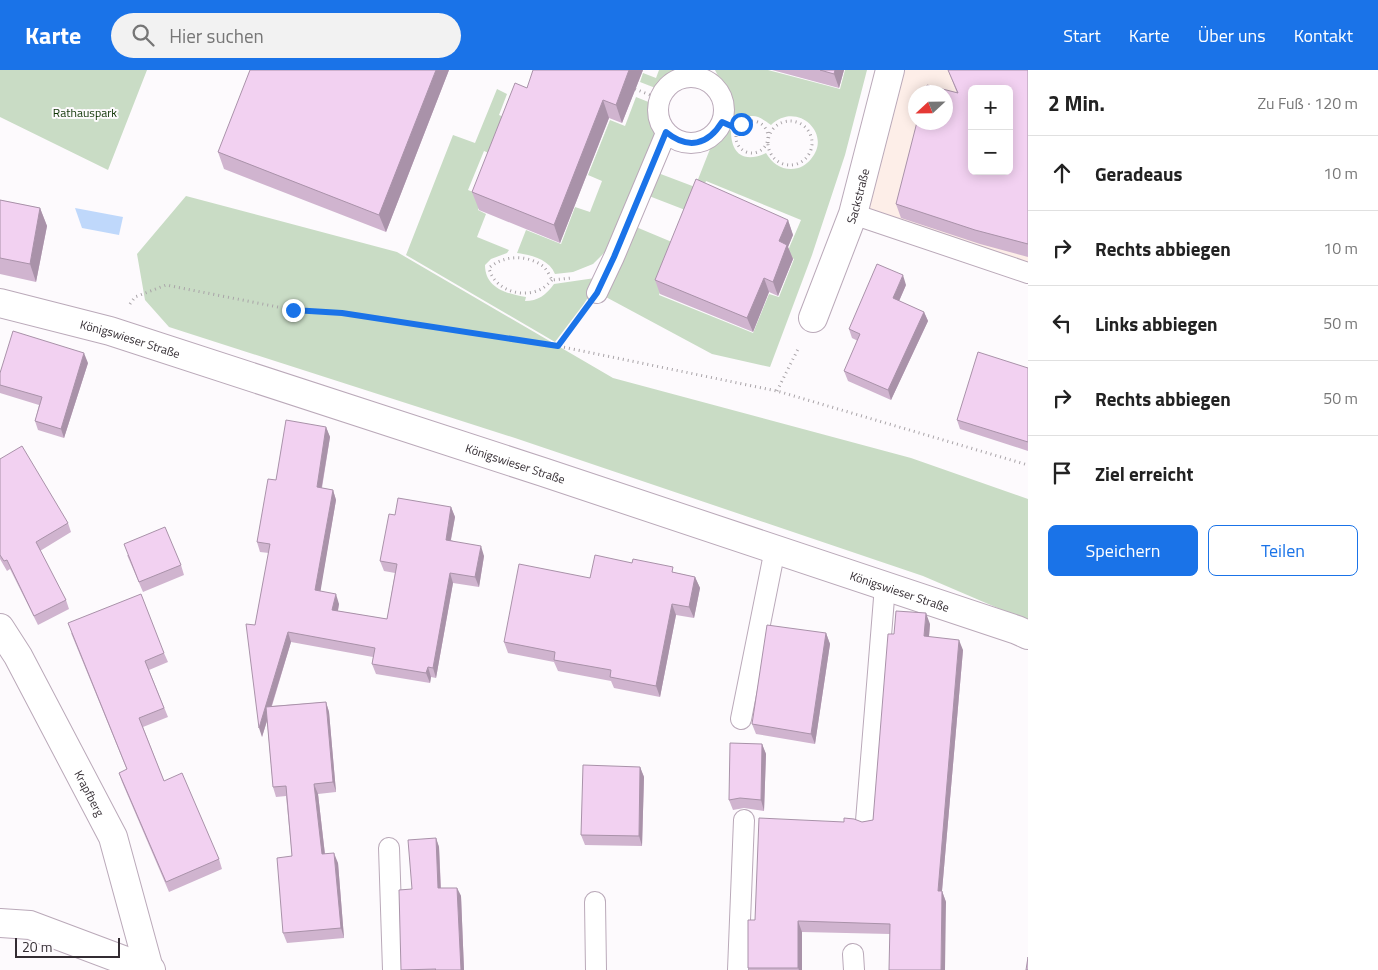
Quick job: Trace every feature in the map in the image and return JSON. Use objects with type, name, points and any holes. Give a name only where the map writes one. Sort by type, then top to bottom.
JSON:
[{"type":"street","name":"Sackstraße","points":[[813,318],[854,214],[890,70]]},
{"type":"street","name":"Königswieser Straße","points":[[0,303],[110,331],[776,549],[1018,630],[1028,635]]},
{"type":"street","name":"Krapfberg","points":[[0,628],[18,656],[113,837],[150,970]]},
{"type":"street","points":[[0,923],[30,925],[150,970]]},
{"type":"lane","points":[[691,74],[710,84],[720,94],[730,125],[703,141],[689,143],[676,140],[666,132],[660,122],[658,111],[660,99],[666,89],[675,81],[691,74]]},
{"type":"lane","points":[[597,293],[666,132]]},
{"type":"lane","points":[[854,214],[1028,273]]},
{"type":"lane","points":[[741,719],[776,549]]},
{"type":"lane","points":[[866,821],[886,586]]},
{"type":"lane","points":[[738,970],[744,820]]},
{"type":"lane","points":[[389,848],[393,970]]},
{"type":"lane","points":[[596,902],[596,970]]},
{"type":"path","points":[[636,89],[660,99]]},
{"type":"path","points":[[768,142],[768,134],[764,126],[757,121],[730,125],[740,148],[746,153],[755,153],[763,149],[768,142],[770,132],[777,125],[786,121],[796,121],[804,126],[810,134],[812,143],[810,153],[794,165],[784,164],[776,159],[770,152],[768,142]]},
{"type":"path","points":[[552,280],[545,268],[533,261],[516,258],[504,259],[489,268],[491,276],[498,285],[508,290],[531,292],[542,288],[552,280],[576,278],[597,270],[614,257]]},
{"type":"path","points":[[166,285],[293,310],[342,313],[558,346],[777,391],[1028,465]]},
{"type":"path","points":[[558,346],[597,293]]},
{"type":"path","points":[[777,391],[813,318]]},
{"type":"shaded area","points":[[898,70],[1028,70],[1028,265],[858,216]]},
{"type":"green space","name":"Rathauspark","points":[[0,70],[147,70],[108,170],[0,117]]},
{"type":"green space","points":[[659,70],[678,70],[665,80],[658,89],[640,82],[643,73],[656,78]]},
{"type":"green space","points":[[715,70],[768,70],[840,89],[845,70],[867,70],[845,155],[812,255],[770,367],[712,354],[604,296],[636,227],[679,245],[659,295],[753,333],[769,294],[779,297],[794,259],[786,255],[801,220],[706,181],[693,213],[649,196],[658,173],[695,187],[710,149],[721,140],[729,129],[734,146],[741,155],[752,157],[766,153],[780,167],[787,169],[794,169],[807,163],[817,149],[818,140],[815,131],[809,123],[801,118],[791,116],[781,118],[771,125],[754,116],[735,123],[731,121],[732,107],[725,88]]},
{"type":"green space","points":[[497,89],[507,94],[499,115],[513,121],[498,157],[484,151],[468,190],[483,196],[478,210],[486,214],[477,237],[509,250],[507,253],[491,259],[485,265],[489,279],[505,292],[526,297],[525,301],[541,297],[554,284],[602,277],[555,342],[406,255],[453,135],[475,143]]},
{"type":"green space","points":[[636,97],[651,103],[652,117],[658,132],[609,248],[593,264],[573,272],[555,274],[544,261],[517,253],[526,230],[561,244],[575,207],[590,212],[602,181],[588,175],[610,120],[625,126]]},
{"type":"green space","points":[[186,196],[397,252],[613,378],[911,458],[1028,499],[1028,621],[923,576],[515,438],[169,327],[145,300],[137,254]]},
{"type":"water","points":[[75,208],[123,217],[119,235],[82,228]]},
{"type":"building","points":[[250,70],[436,70],[379,215],[218,152]]},
{"type":"building","points":[[533,70],[629,70],[616,105],[603,100],[554,225],[472,192],[515,83],[527,88]]},
{"type":"building","points":[[820,70],[835,70],[834,74]]},
{"type":"building","points":[[948,70],[1028,70],[1028,244],[975,230],[896,204],[915,130],[953,130],[953,92],[958,93]]},
{"type":"building","points":[[696,179],[788,220],[779,241],[787,245],[773,282],[764,278],[747,318],[655,280]]},
{"type":"building","points":[[0,200],[40,208],[30,264],[0,258]]},
{"type":"building","points":[[877,264],[903,275],[893,298],[924,312],[888,390],[844,371],[860,334],[849,329]]},
{"type":"building","points":[[13,331],[84,353],[61,429],[35,421],[42,397],[0,385],[0,373]]},
{"type":"building","points":[[978,352],[1028,368],[1028,442],[957,420]]},
{"type":"building","points":[[286,420],[326,427],[317,487],[333,490],[315,590],[336,594],[332,610],[387,619],[397,564],[380,561],[389,514],[395,515],[398,498],[451,507],[446,540],[481,546],[475,577],[450,573],[433,668],[428,667],[426,673],[372,664],[375,648],[288,632],[259,728],[246,624],[255,625],[270,544],[257,542],[268,479],[276,480]]},
{"type":"building","points":[[22,446],[68,523],[36,542],[66,600],[34,616],[7,560],[4,561],[0,555],[0,459]]},
{"type":"building","points":[[165,527],[181,565],[139,582],[124,544]]},
{"type":"building","points":[[595,555],[632,563],[633,559],[673,567],[672,572],[695,577],[689,607],[672,604],[656,686],[610,677],[611,670],[554,660],[555,652],[504,642],[519,564],[590,578]]},
{"type":"building","points":[[141,594],[164,653],[145,661],[164,708],[139,718],[164,781],[182,773],[219,859],[166,882],[119,773],[127,769],[68,623]]},
{"type":"building","points":[[896,611],[926,613],[924,636],[959,640],[938,891],[942,891],[941,970],[889,970],[890,924],[798,921],[798,968],[748,968],[748,920],[755,920],[759,818],[844,822],[844,818],[862,822],[873,820],[888,634],[894,634]]},
{"type":"building","points":[[767,625],[826,633],[811,734],[752,724]]},
{"type":"building","points":[[326,702],[333,782],[314,784],[322,854],[334,853],[341,928],[283,933],[277,858],[292,856],[286,786],[273,787],[266,707]]},
{"type":"building","points":[[730,743],[762,744],[761,800],[740,798],[729,800]]},
{"type":"building","points":[[583,765],[640,767],[639,836],[581,835]]},
{"type":"building","points":[[436,838],[438,888],[457,888],[461,970],[401,970],[399,890],[412,889],[408,840]]},
{"type":"route","points":[[293,310],[342,313],[558,346],[597,293],[666,132],[676,140],[689,143],[703,141],[715,133],[722,122],[738,129],[741,124]]}]
